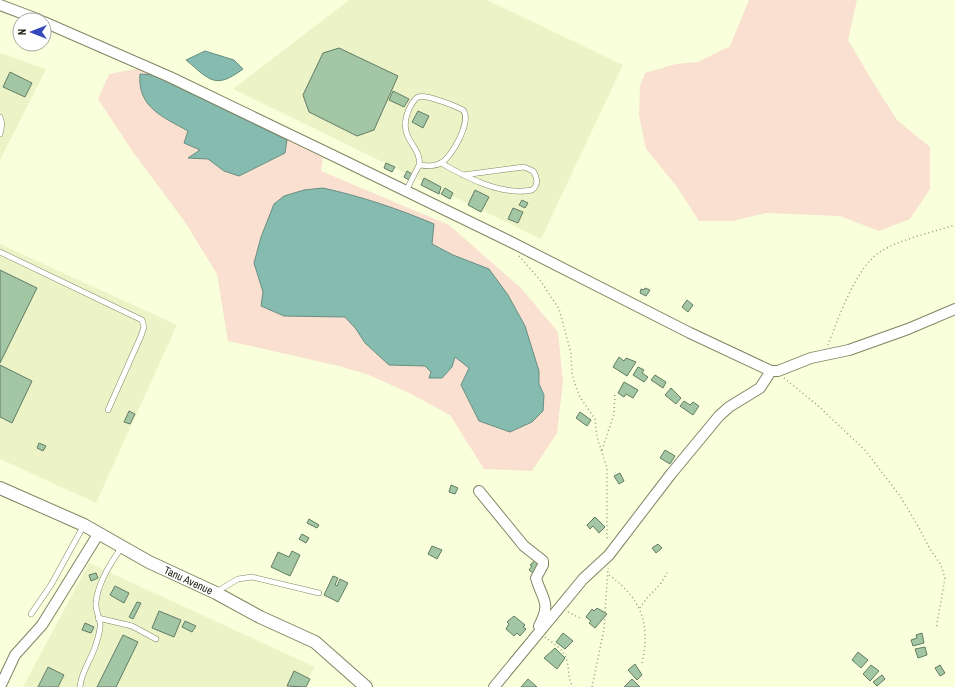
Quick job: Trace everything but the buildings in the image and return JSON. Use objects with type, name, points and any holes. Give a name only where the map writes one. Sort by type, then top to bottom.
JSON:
[{"type":"street","points":[[0,5],[19,12]]},
{"type":"street","points":[[52,25],[170,77],[406,191],[690,333],[774,371]]},
{"type":"street","points":[[494,687],[583,579],[609,555],[670,474],[719,416],[729,407],[760,388],[774,371],[811,358],[840,353],[908,330],[955,309]]},
{"type":"street","name":"Tanu Avenue","points":[[0,488],[84,524],[149,562],[216,592],[260,616],[315,642],[366,687]]},
{"type":"street","points":[[479,491],[524,546],[543,561],[543,565],[536,578],[546,602],[546,609],[537,635]]},
{"type":"street","points":[[0,687],[15,655],[42,625],[99,533]]},
{"type":"lane","points":[[406,191],[419,165],[419,156],[409,140],[405,125],[408,111],[415,99],[420,96],[427,97],[458,108],[465,113],[462,132],[449,156],[441,163],[433,166],[419,165]]},
{"type":"lane","points":[[0,117],[2,126],[0,134]]},
{"type":"lane","points":[[441,163],[463,175],[502,189],[517,191],[532,190],[536,186],[537,181],[533,171],[524,167],[463,175]]},
{"type":"lane","points":[[0,252],[142,320],[144,327],[141,336],[108,410]]},
{"type":"lane","points":[[31,614],[51,584],[84,524]]},
{"type":"lane","points":[[80,687],[82,675],[96,645],[100,626],[96,607],[97,595],[111,563],[123,546]]},
{"type":"lane","points":[[216,592],[238,579],[252,577],[319,592]]},
{"type":"lane","points":[[98,618],[132,626],[156,639]]},
{"type":"path","points":[[823,356],[849,294],[873,256],[893,245],[955,225]]},
{"type":"path","points":[[516,254],[540,280],[559,309],[572,353],[573,379],[580,396],[595,419],[597,437],[602,450],[607,474],[608,574],[604,629],[592,687]]},
{"type":"path","points":[[774,371],[805,394],[865,450],[900,496],[930,550],[941,565],[945,578],[936,629]]},
{"type":"path","points":[[602,450],[614,414],[615,392]]},
{"type":"path","points":[[640,608],[644,600],[659,587],[668,570]]},
{"type":"path","points":[[608,574],[625,588],[640,608],[646,643],[642,663]]},
{"type":"path","points":[[559,607],[582,619]]},
{"type":"path","points":[[537,635],[564,653],[567,658],[569,681],[573,687]]},
{"type":"shaded area","points":[[349,0],[487,0],[623,65],[541,239],[233,89]]},
{"type":"shaded area","points":[[749,0],[857,0],[848,40],[897,120],[930,147],[930,189],[910,219],[879,231],[840,216],[766,213],[733,221],[699,221],[677,187],[646,149],[639,115],[640,86],[645,73],[676,64],[698,62],[730,46]]},
{"type":"shaded area","points":[[0,53],[46,69],[0,160]]},
{"type":"shaded area","points":[[146,67],[323,158],[321,171],[449,225],[521,288],[558,332],[563,382],[557,433],[532,471],[484,469],[450,415],[409,393],[369,375],[339,366],[228,341],[217,274],[185,222],[133,152],[98,99],[109,74]]},
{"type":"shaded area","points":[[0,244],[177,325],[96,503],[0,459]]},
{"type":"shaded area","points":[[89,563],[315,667],[303,687],[23,687]]},
{"type":"water","points":[[205,51],[234,60],[243,69],[226,79],[219,81],[213,80],[201,73],[186,60]]},
{"type":"water","points":[[140,74],[153,75],[287,140],[285,153],[239,176],[224,171],[208,159],[188,158],[200,150],[184,143],[188,131],[161,116],[147,103],[140,85]]},
{"type":"water","points":[[323,188],[379,203],[434,224],[432,244],[453,255],[489,269],[508,295],[525,326],[539,371],[539,384],[544,395],[543,411],[532,422],[510,432],[479,421],[461,385],[469,368],[455,357],[452,367],[442,378],[429,378],[431,372],[425,366],[389,365],[365,343],[356,329],[345,317],[284,316],[261,306],[263,292],[254,263],[261,237],[274,204],[284,196],[304,190]]}]
